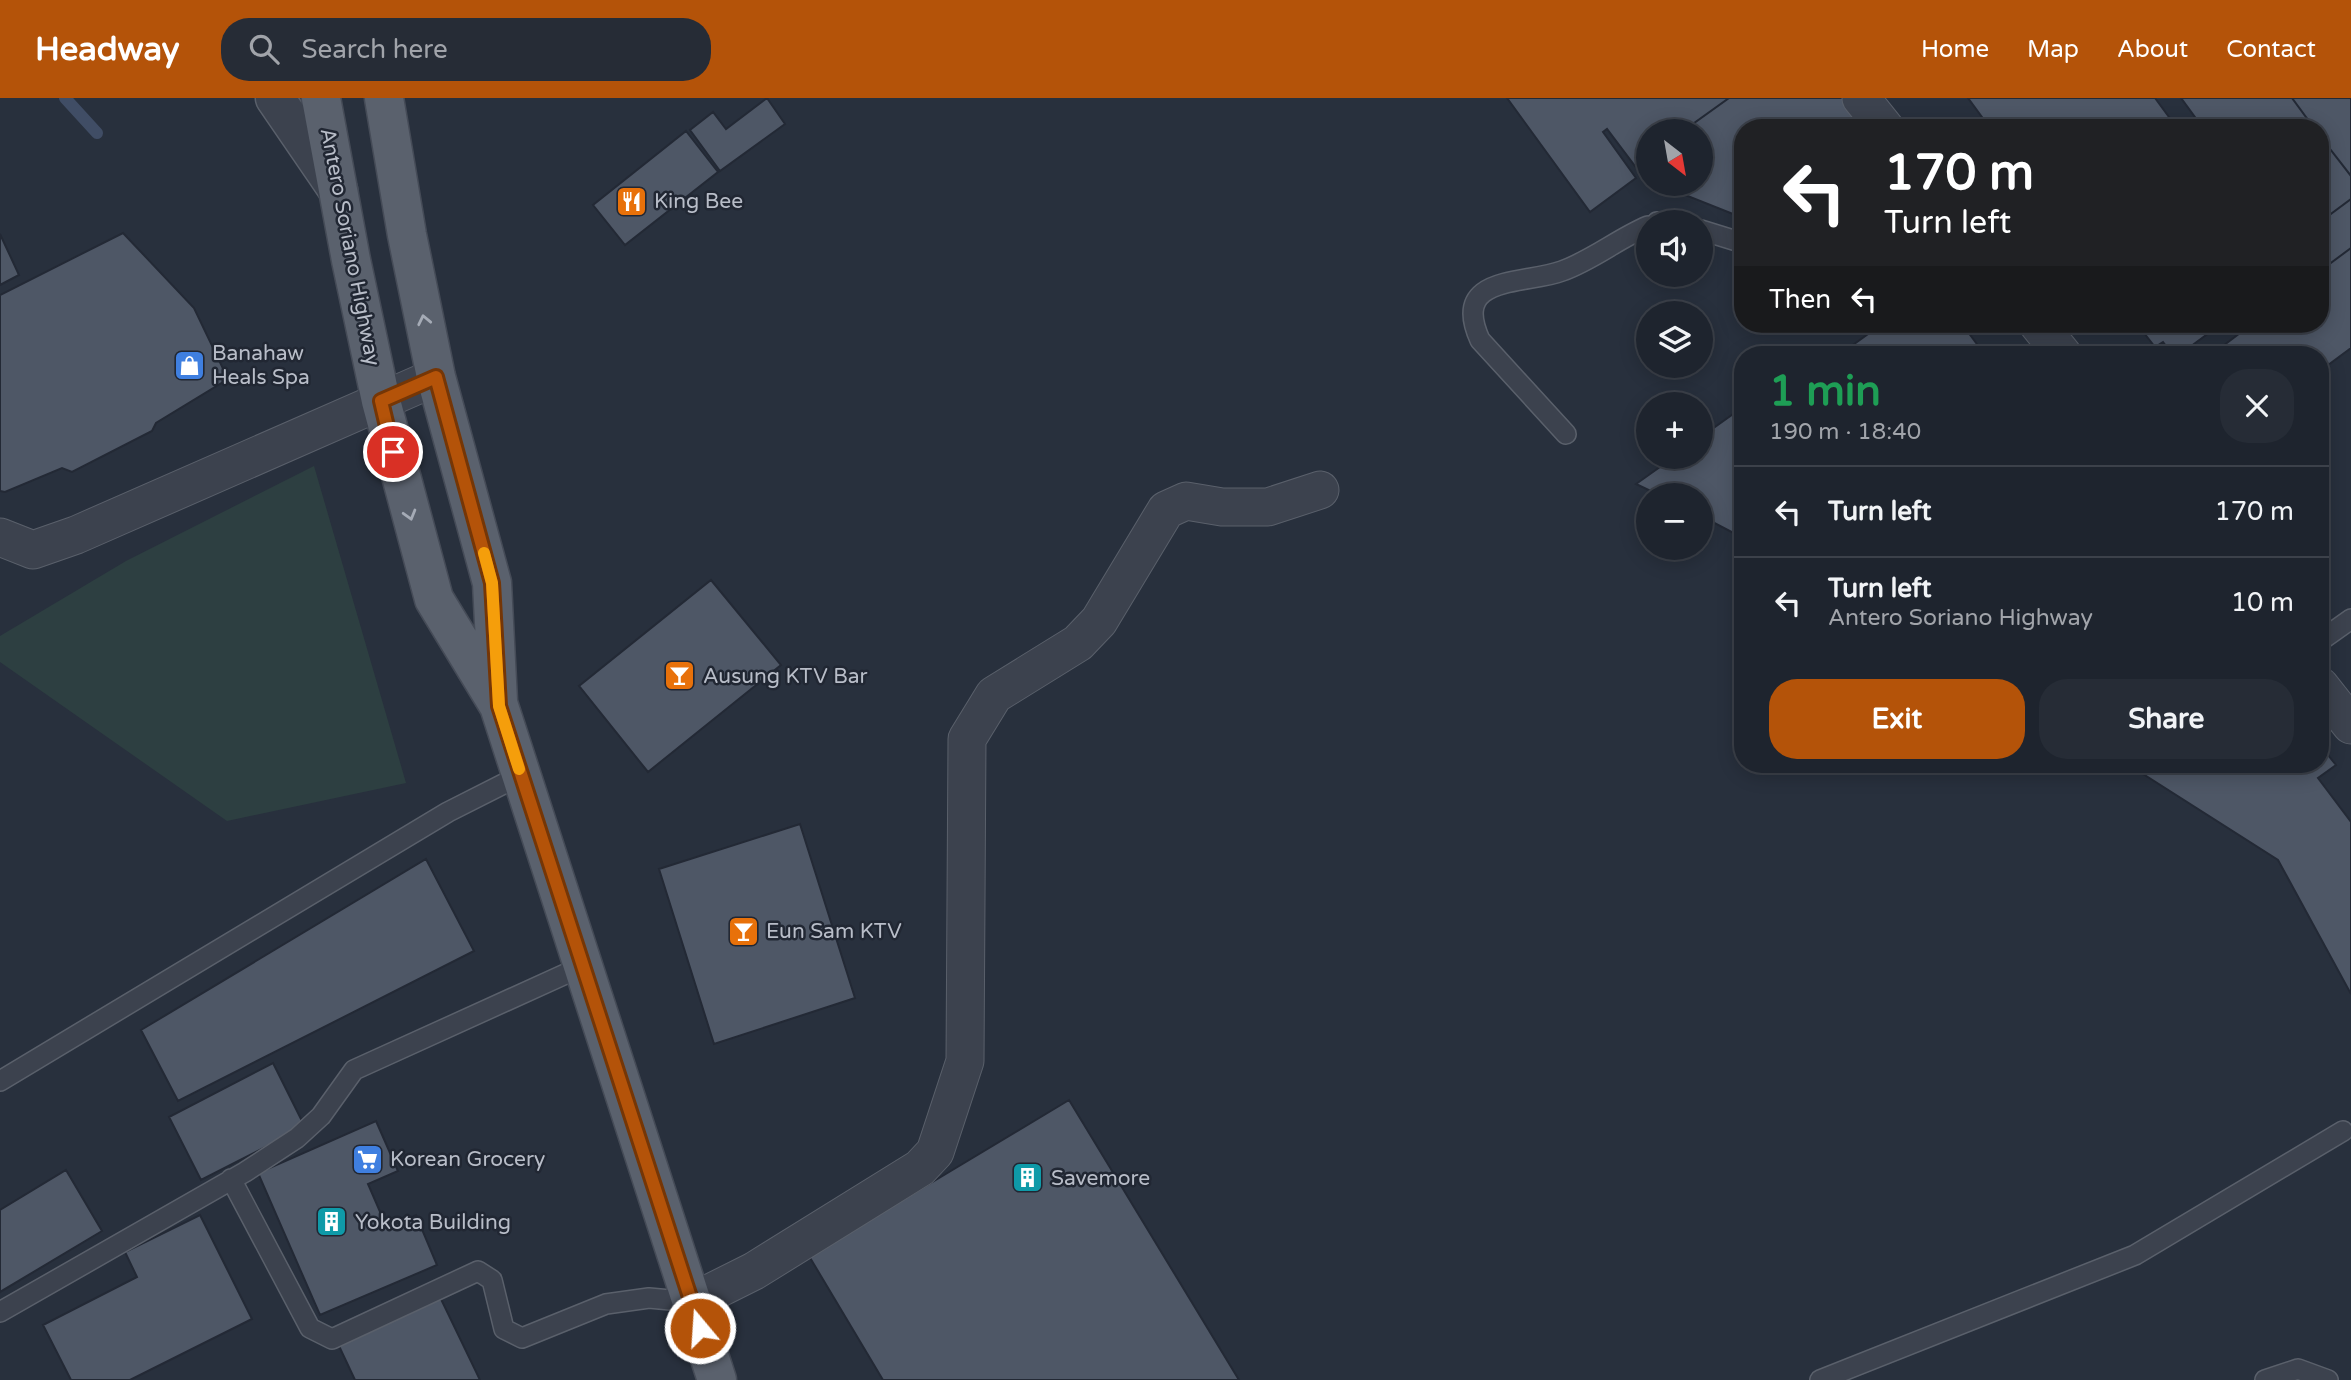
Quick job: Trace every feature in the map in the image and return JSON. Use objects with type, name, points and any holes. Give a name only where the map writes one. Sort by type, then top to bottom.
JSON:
[{"type":"main road","name":"Antero Soriano Highway","points":[[321,98],[381,401],[434,599],[499,706],[717,1380]]},
{"type":"main road","name":"Antero Soriano Highway","points":[[384,98],[407,235],[436,377],[492,583],[499,706]]},
{"type":"street","points":[[275,98],[338,190]]},
{"type":"street","points":[[1861,98],[1878,119]]},
{"type":"street","points":[[0,537],[33,550],[76,535],[436,377]]},
{"type":"street","points":[[692,1302],[754,1271],[920,1168],[934,1152],[965,1061],[967,738],[995,695],[1078,643],[1099,621],[1166,510],[1186,501],[1222,507],[1268,507],[1320,490]]},
{"type":"street","points":[[2329,696],[2351,724]]},
{"type":"lane","points":[[1566,434],[1480,340],[1473,324],[1472,308],[1482,294],[1499,284],[1564,271],[1636,232]]},
{"type":"lane","points":[[1713,234],[1734,240]]},
{"type":"lane","points":[[2329,635],[2351,619]]},
{"type":"lane","points":[[0,1081],[447,812],[521,775]]},
{"type":"lane","points":[[0,1312],[298,1138],[321,1116],[354,1070],[583,966]]},
{"type":"lane","points":[[1820,1380],[2134,1255],[2343,1131]]},
{"type":"lane","points":[[231,1179],[310,1328],[332,1339],[478,1271],[492,1280],[505,1329],[522,1338],[606,1304],[649,1298],[692,1302]]},
{"type":"lane","points":[[2265,1380],[2298,1369],[2328,1380]]},
{"type":"shaded area","points":[[314,466],[406,783],[227,821],[0,662],[0,636],[126,561]]},
{"type":"building","points":[[767,98],[785,124],[720,171],[690,130],[713,112],[726,129]]},
{"type":"building","points":[[1507,98],[1729,98],[1700,119],[1636,119],[1635,166],[1607,129],[1603,132],[1636,178],[1590,212]]},
{"type":"building","points":[[1729,98],[1843,98],[1858,119],[1734,119],[1734,214],[1688,196],[1713,196],[1713,119],[1700,119]]},
{"type":"building","points":[[1968,98],[2155,98],[2170,119],[1983,119]]},
{"type":"building","points":[[2181,98],[2292,98],[2307,119],[2196,119]]},
{"type":"building","points":[[2292,98],[2351,98],[2351,176],[2329,148],[2329,119],[2307,119]]},
{"type":"building","points":[[686,131],[718,172],[625,245],[593,205]]},
{"type":"building","points":[[2329,148],[2351,176],[2351,199],[2329,215]]},
{"type":"building","points":[[2351,199],[2351,248],[2329,264],[2329,215]]},
{"type":"building","points":[[123,233],[194,308],[228,379],[156,423],[152,431],[72,472],[62,468],[5,492],[0,491],[0,295]]},
{"type":"building","points":[[0,234],[19,275],[0,285]]},
{"type":"building","points":[[2351,248],[2351,348],[2329,364],[2329,346],[2223,346],[2240,333],[2329,333],[2329,264]]},
{"type":"building","points":[[1870,333],[1969,333],[1978,346],[1851,346]]},
{"type":"building","points":[[2144,333],[2209,333],[2191,346],[2166,346],[2163,342],[2154,346]]},
{"type":"building","points":[[1734,413],[1734,533],[1713,522],[1713,483],[1637,483],[1657,469],[1713,469],[1713,428]]},
{"type":"building","name":"Ausung KTV Bar","points":[[711,580],[781,665],[648,772],[579,686]]},
{"type":"building","points":[[2329,756],[2336,765],[2329,770]]},
{"type":"building","points":[[2142,773],[2325,773],[2318,778],[2351,822],[2351,994],[2278,860]]},
{"type":"building","points":[[800,824],[855,998],[714,1044],[659,869]]},
{"type":"building","points":[[426,859],[474,951],[178,1101],[141,1030]]},
{"type":"building","points":[[273,1063],[305,1127],[201,1180],[169,1117]]},
{"type":"building","name":"Savemore","points":[[1069,1100],[1239,1380],[883,1380],[809,1256]]},
{"type":"building","name":"Yokota Building","points":[[376,1121],[398,1171],[368,1184],[387,1228],[416,1215],[437,1265],[320,1315],[258,1173]]},
{"type":"building","points":[[66,1170],[102,1231],[0,1292],[0,1210]]},
{"type":"building","points":[[200,1215],[252,1319],[130,1380],[71,1380],[43,1325],[137,1277],[125,1252]]},
{"type":"building","points":[[440,1297],[480,1380],[355,1380],[339,1346]]},
{"type":"waterway","points":[[65,98],[97,133]]},
{"type":"slow traffic","points":[[484,553],[492,583],[499,706],[519,769]]},
{"type":"place","name":"King Bee","points":[[631,201]]},
{"type":"place","name":"Banahaw Heals Spa","points":[[189,365]]},
{"type":"place","name":"Ausung KTV Bar","points":[[680,676]]},
{"type":"place","name":"Eun Sam KTV","points":[[743,931]]},
{"type":"place","name":"Korean Grocery","points":[[367,1159]]},
{"type":"place","name":"Savemore","points":[[1028,1178]]},
{"type":"place","name":"Yokota Building","points":[[332,1222]]},
{"type":"route","points":[[393,452],[381,401],[436,377],[492,583],[499,706],[700,1328]]}]
